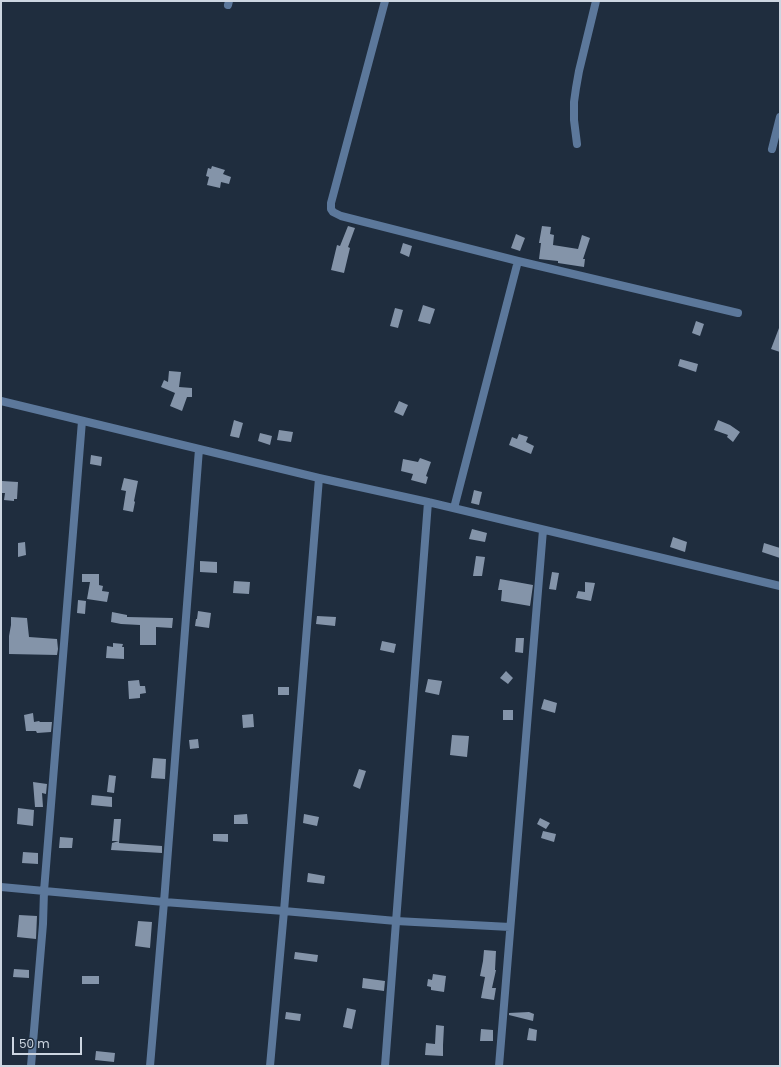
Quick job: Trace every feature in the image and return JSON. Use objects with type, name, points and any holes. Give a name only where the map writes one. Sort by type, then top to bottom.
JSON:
[{"type":"street","points":[[385,1],[331,203],[331,209],[333,212],[341,216],[518,261],[738,313]]},
{"type":"street","points":[[578,144],[574,120],[574,102],[579,71],[596,1]]},
{"type":"street","points":[[772,149],[780,117]]},
{"type":"street","points":[[454,508],[518,261]]},
{"type":"street","points":[[1,401],[319,478],[454,508],[780,586]]},
{"type":"street","points":[[31,1066],[82,421]]},
{"type":"street","points":[[150,1066],[199,449]]},
{"type":"street","points":[[270,1066],[319,478]]},
{"type":"street","points":[[385,1066],[428,502]]},
{"type":"street","points":[[500,1066],[543,530]]},
{"type":"street","points":[[1,887],[396,921],[510,927]]},
{"type":"building","points":[[212,166],[225,170],[223,174],[231,177],[229,184],[221,182],[220,188],[207,185],[209,177],[206,176],[208,168],[211,169]]},
{"type":"building","points":[[348,226],[355,228],[348,247],[350,248],[344,273],[331,270],[337,245],[340,246]]},
{"type":"building","points":[[542,226],[551,227],[550,234],[554,235],[553,245],[578,249],[582,235],[590,238],[583,259],[585,259],[584,267],[558,263],[558,261],[539,259],[541,243],[539,243]]},
{"type":"building","points":[[516,234],[525,238],[520,251],[511,248]]},
{"type":"building","points":[[403,243],[412,246],[409,257],[400,253]]},
{"type":"building","points":[[423,305],[435,309],[430,324],[418,321]]},
{"type":"building","points":[[395,308],[403,310],[398,328],[390,326]]},
{"type":"building","points":[[696,321],[704,324],[700,336],[692,333]]},
{"type":"building","points":[[780,328],[780,352],[771,349]]},
{"type":"building","points":[[680,359],[698,364],[696,372],[678,366]]},
{"type":"building","points":[[169,371],[181,372],[179,387],[192,388],[192,397],[187,397],[182,411],[170,406],[175,393],[161,387],[164,380],[168,382]]},
{"type":"building","points":[[399,401],[408,405],[403,416],[394,412]]},
{"type":"building","points":[[234,420],[243,423],[239,438],[230,436]]},
{"type":"building","points":[[718,420],[730,425],[740,432],[733,442],[727,437],[728,435],[714,430]]},
{"type":"building","points":[[279,430],[293,432],[291,442],[277,440]]},
{"type":"building","points":[[260,433],[272,436],[270,445],[258,441]]},
{"type":"building","points":[[519,434],[528,437],[526,442],[534,446],[531,454],[509,445],[512,437],[517,439]]},
{"type":"building","points":[[91,455],[102,457],[101,466],[90,464]]},
{"type":"building","points":[[420,458],[431,462],[426,476],[428,477],[426,484],[411,480],[413,474],[401,471],[403,459],[418,462]]},
{"type":"building","points":[[124,478],[138,481],[133,512],[123,510],[126,491],[121,490]]},
{"type":"building","points":[[2,481],[18,482],[17,499],[14,499],[14,501],[4,500],[5,493],[2,493]]},
{"type":"building","points":[[474,490],[482,492],[479,505],[471,503]]},
{"type":"building","points":[[472,529],[487,533],[485,542],[469,539]]},
{"type":"building","points":[[673,537],[687,542],[685,552],[670,547]]},
{"type":"building","points":[[25,542],[26,555],[18,557],[18,543]]},
{"type":"building","points":[[764,543],[780,548],[780,558],[762,552]]},
{"type":"building","points":[[476,556],[485,557],[482,576],[473,576]]},
{"type":"building","points":[[200,561],[217,562],[217,573],[200,572]]},
{"type":"building","points":[[552,572],[559,573],[556,590],[549,589]]},
{"type":"building","points":[[82,574],[99,574],[99,585],[103,586],[102,591],[109,592],[107,602],[87,599],[90,582],[82,582]]},
{"type":"building","points":[[500,579],[533,585],[530,606],[501,601],[502,590],[498,590]]},
{"type":"building","points":[[234,581],[250,582],[249,594],[233,593]]},
{"type":"building","points":[[585,582],[595,583],[591,601],[576,598],[578,591],[585,592]]},
{"type":"building","points":[[78,600],[86,601],[85,614],[77,613]]},
{"type":"building","points":[[198,611],[211,613],[209,628],[195,626]]},
{"type":"building","points":[[112,612],[127,615],[127,617],[173,618],[172,628],[156,627],[156,645],[140,645],[140,625],[111,622]]},
{"type":"building","points":[[317,616],[336,617],[335,626],[316,624]]},
{"type":"building","points":[[11,617],[27,618],[29,637],[57,639],[57,655],[9,654]]},
{"type":"building","points":[[516,638],[524,638],[523,653],[515,652]]},
{"type":"building","points":[[382,641],[396,644],[394,653],[380,650]]},
{"type":"building","points":[[113,643],[123,644],[124,659],[106,658],[107,646],[113,647]]},
{"type":"building","points":[[506,671],[513,678],[508,684],[500,678]]},
{"type":"building","points":[[428,679],[442,681],[439,695],[425,692]]},
{"type":"building","points":[[139,680],[140,686],[145,686],[146,693],[140,694],[140,698],[129,699],[128,681]]},
{"type":"building","points":[[278,687],[289,687],[289,695],[278,695]]},
{"type":"building","points":[[544,699],[557,703],[555,713],[541,709]]},
{"type":"building","points":[[503,710],[513,710],[513,720],[503,720]]},
{"type":"building","points":[[33,713],[34,722],[52,722],[51,732],[37,733],[36,731],[26,731],[24,715]]},
{"type":"building","points":[[253,714],[254,727],[243,728],[242,715]]},
{"type":"building","points":[[452,735],[469,736],[467,757],[450,755]]},
{"type":"building","points":[[198,739],[199,748],[190,749],[189,740]]},
{"type":"building","points":[[153,758],[166,759],[165,779],[151,778]]},
{"type":"building","points":[[359,769],[366,771],[360,789],[353,786]]},
{"type":"building","points":[[109,775],[116,776],[114,793],[107,792]]},
{"type":"building","points":[[33,782],[47,784],[46,794],[42,793],[43,807],[35,807]]},
{"type":"building","points":[[92,795],[112,797],[112,807],[91,805]]},
{"type":"building","points":[[18,808],[34,810],[33,826],[17,824]]},
{"type":"building","points":[[247,814],[248,824],[234,824],[234,815]]},
{"type":"building","points":[[304,814],[319,817],[317,826],[303,823]]},
{"type":"building","points":[[540,818],[550,823],[546,829],[537,824]]},
{"type":"building","points":[[114,819],[121,819],[119,843],[162,846],[162,853],[111,850],[112,843],[119,841],[112,841]]},
{"type":"building","points":[[543,831],[556,834],[554,842],[541,838]]},
{"type":"building","points":[[213,834],[228,834],[228,842],[213,841]]},
{"type":"building","points":[[60,837],[73,838],[72,848],[59,848]]},
{"type":"building","points":[[23,852],[38,853],[38,864],[22,863]]},
{"type":"building","points":[[308,873],[325,876],[324,884],[307,882]]},
{"type":"building","points":[[19,915],[37,916],[36,939],[17,937]]},
{"type":"building","points":[[138,921],[152,922],[150,948],[135,946]]},
{"type":"building","points":[[484,950],[496,951],[496,970],[492,988],[496,988],[494,1000],[481,998],[485,977],[480,976]]},
{"type":"building","points":[[295,952],[318,955],[317,962],[294,959]]},
{"type":"building","points":[[14,969],[29,970],[29,978],[13,977]]},
{"type":"building","points":[[433,974],[446,976],[444,992],[431,990],[431,987],[427,986],[428,979],[432,980]]},
{"type":"building","points":[[82,976],[99,976],[99,984],[82,984]]},
{"type":"building","points":[[363,978],[385,981],[384,991],[362,988]]},
{"type":"building","points":[[347,1008],[356,1010],[352,1029],[343,1027]]},
{"type":"building","points":[[286,1012],[301,1014],[300,1021],[285,1019]]},
{"type":"building","points":[[529,1012],[534,1014],[533,1021],[509,1015],[509,1013]]},
{"type":"building","points":[[436,1025],[444,1026],[443,1056],[425,1055],[426,1043],[435,1044]]},
{"type":"building","points":[[529,1028],[537,1030],[536,1041],[527,1040]]},
{"type":"building","points":[[481,1029],[493,1030],[493,1041],[480,1041]]},
{"type":"building","points":[[96,1051],[115,1053],[114,1062],[95,1060]]}]
